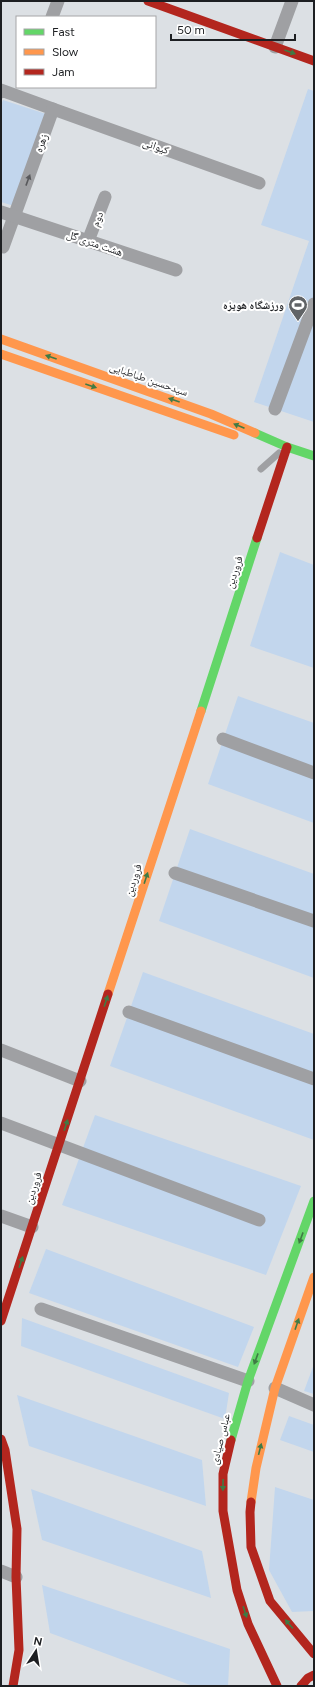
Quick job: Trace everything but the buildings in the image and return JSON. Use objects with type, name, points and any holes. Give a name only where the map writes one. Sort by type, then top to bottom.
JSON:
[{"type":"street","points":[[52,16],[58,1]]},
{"type":"street","points":[[148,1],[314,61]]},
{"type":"street","points":[[275,47],[292,1]]},
{"type":"street","points":[[1,91],[25,93],[53,109]]},
{"type":"street","name":"کیوانی","points":[[53,109],[259,182]]},
{"type":"street","name":"زهره","points":[[3,248],[53,109]]},
{"type":"street","name":"دوم","points":[[88,241],[105,197]]},
{"type":"street","points":[[1,212],[14,216]]},
{"type":"street","name":"هشت متری گل","points":[[14,216],[176,270]]},
{"type":"street","points":[[276,409],[314,304]]},
{"type":"street","name":"سیدحسین طباطبایی","points":[[1,339],[211,414],[287,447],[314,456]]},
{"type":"street","name":"سیدحسین طباطبایی","points":[[1,354],[205,426],[239,437],[287,447]]},
{"type":"street","points":[[205,426],[212,423],[213,419],[211,414]]},
{"type":"street","name":"فروردین","points":[[1,1321],[5,1297],[32,1227],[287,447]]},
{"type":"street","points":[[223,739],[314,773]]},
{"type":"street","points":[[175,873],[314,921]]},
{"type":"street","points":[[129,1012],[314,1079]]},
{"type":"street","points":[[1,1050],[80,1081]]},
{"type":"street","points":[[1,1123],[259,1220]]},
{"type":"street","name":"عباس صیادی","points":[[276,1686],[248,1624],[237,1590],[223,1511],[223,1474],[229,1446],[248,1381],[314,1201]]},
{"type":"street","points":[[1,1216],[32,1227]]},
{"type":"street","points":[[314,1277],[275,1388],[256,1468],[250,1512],[252,1547],[270,1600],[314,1654]]},
{"type":"street","points":[[41,1309],[248,1381]]},
{"type":"street","points":[[275,1388],[314,1405]]},
{"type":"street","points":[[2,1446],[17,1529],[16,1577],[19,1650],[13,1686]]},
{"type":"street","points":[[1,1571],[16,1577]]},
{"type":"street","points":[[301,1686],[308,1678],[314,1675]]},
{"type":"lane","points":[[261,469],[287,447]]},
{"type":"shaded area","name":"ورزشگاه هویزه","points":[[308,89],[314,91],[314,422],[254,402],[309,241],[261,225]]},
{"type":"shaded area","points":[[3,100],[46,114],[14,206],[1,202],[1,105]]},
{"type":"shaded area","points":[[280,552],[314,565],[314,668],[250,646]]},
{"type":"shaded area","points":[[238,696],[314,723],[314,823],[208,784]]},
{"type":"shaded area","points":[[190,829],[314,874],[314,978],[159,921]]},
{"type":"shaded area","points":[[143,972],[314,1034],[314,1140],[110,1066]]},
{"type":"shaded area","points":[[95,1115],[301,1186],[266,1275],[62,1205]]},
{"type":"shaded area","points":[[46,1249],[254,1327],[238,1367],[29,1293]]},
{"type":"shaded area","points":[[22,1318],[229,1393],[225,1419],[21,1346]]},
{"type":"shaded area","points":[[314,1364],[314,1394],[304,1391]]},
{"type":"shaded area","points":[[17,1395],[202,1460],[206,1506],[29,1446]]},
{"type":"shaded area","points":[[289,1416],[314,1425],[314,1452],[280,1440]]},
{"type":"shaded area","points":[[275,1487],[314,1500],[314,1611],[292,1612],[269,1570]]},
{"type":"shaded area","points":[[31,1489],[202,1551],[211,1598],[42,1540]]},
{"type":"shaded area","points":[[42,1585],[230,1649],[228,1686],[193,1686],[50,1633]]},
{"type":"traffic: fast","points":[[255,433],[287,447],[314,456]]},
{"type":"traffic: fast","points":[[201,711],[257,538]]},
{"type":"traffic: fast","points":[[231,1440],[248,1381],[314,1201]]},
{"type":"traffic: slow","points":[[1,339],[211,414],[255,433]]},
{"type":"traffic: slow","points":[[1,354],[234,435]]},
{"type":"traffic: slow","points":[[108,994],[201,711]]},
{"type":"traffic: slow","points":[[251,1502],[256,1468],[275,1388],[314,1277]]},
{"type":"traffic: jam","points":[[148,1],[314,61]]},
{"type":"traffic: jam","points":[[257,538],[287,447]]},
{"type":"traffic: jam","points":[[1,1321],[108,994]]},
{"type":"traffic: jam","points":[[1,1439],[5,1450],[17,1529],[16,1577],[19,1650],[13,1686]]},
{"type":"traffic: jam","points":[[231,1440],[223,1474],[223,1511],[237,1590],[248,1624],[277,1686]]},
{"type":"traffic: jam","points":[[251,1502],[251,1547],[270,1601],[314,1654]]},
{"type":"traffic: jam","points":[[301,1686],[308,1678],[314,1675]]},
{"type":"place","name":"ورزشگاه هویزه","points":[[298,322]]}]
